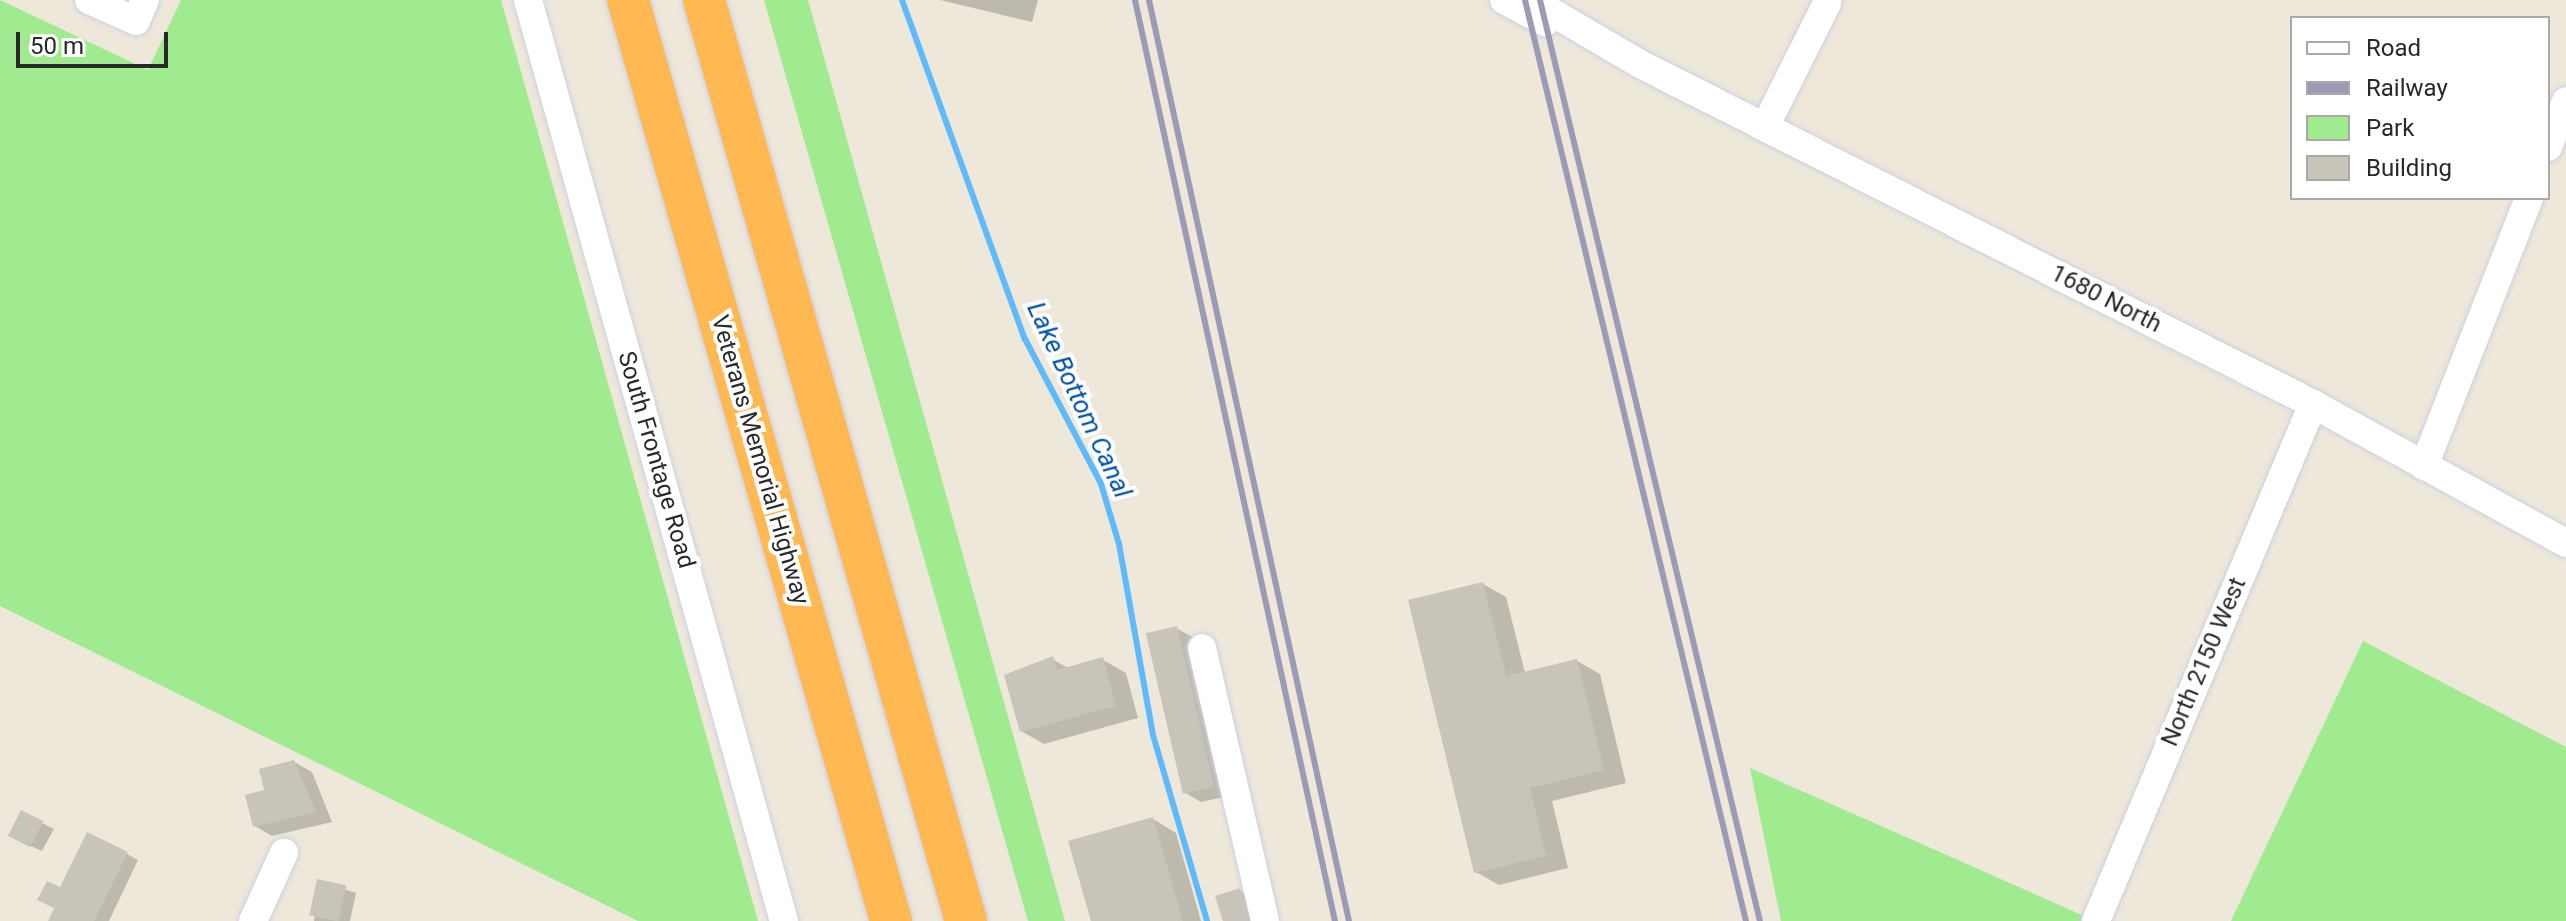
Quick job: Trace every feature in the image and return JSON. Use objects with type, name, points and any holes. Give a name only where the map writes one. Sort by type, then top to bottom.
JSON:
[{"type":"highway","name":"Veterans Memorial Highway","points":[[628,0],[891,921]]},
{"type":"highway","points":[[704,0],[966,921]]},
{"type":"street","points":[[89,0],[136,21],[145,0]]},
{"type":"street","name":"South Frontage Road","points":[[528,0],[784,921]]},
{"type":"street","name":"1680 North","points":[[1504,0],[1607,55],[1640,64]]},
{"type":"street","name":"1680 North","points":[[1531,0],[1640,64],[2313,404],[2566,543]]},
{"type":"street","points":[[1765,127],[1827,3]]},
{"type":"street","points":[[2550,142],[2566,101]]},
{"type":"street","points":[[2424,466],[2528,200]]},
{"type":"street","name":"North 2150 West","points":[[2096,921],[2313,404]]},
{"type":"street","points":[[1202,648],[1265,921]]},
{"type":"street","points":[[253,921],[284,853]]},
{"type":"green space","points":[[0,0],[148,70],[181,0],[501,0],[758,921],[638,921],[0,606]]},
{"type":"green space","points":[[764,0],[808,0],[1065,921],[1028,921]]},
{"type":"green space","points":[[2363,641],[2566,747],[2566,921],[2231,921]]},
{"type":"green space","points":[[1750,768],[2084,916],[2081,921],[1781,921]]},
{"type":"building","points":[[1483,582],[1506,676],[1577,659],[1604,770],[1530,788],[1546,856],[1474,873],[1408,600]]},
{"type":"building","points":[[1177,626],[1214,787],[1183,794],[1146,633]]},
{"type":"building","points":[[1053,656],[1057,670],[1103,657],[1116,706],[1020,732],[1004,675]]},
{"type":"building","points":[[294,760],[316,812],[253,827],[245,795],[264,790],[259,769]]},
{"type":"building","points":[[21,810],[43,821],[30,847],[8,836]]},
{"type":"building","points":[[1153,817],[1183,921],[1091,921],[1068,841]]},
{"type":"building","points":[[87,832],[128,852],[94,921],[48,921],[54,908],[37,900],[47,881],[60,887]]},
{"type":"building","points":[[317,879],[346,885],[339,921],[309,915]]},
{"type":"building","points":[[1240,888],[1248,921],[1223,921],[1215,896]]},
{"type":"waterway","name":"Lake Bottom Canal","points":[[902,0],[1025,339],[1101,484],[1119,544],[1153,735],[1207,921]]},
{"type":"railway","points":[[1135,0],[1335,921]]},
{"type":"railway","points":[[1149,0],[1349,921]]},
{"type":"railway","points":[[1525,0],[1746,921]]},
{"type":"railway","points":[[1540,0],[1760,921]]}]
